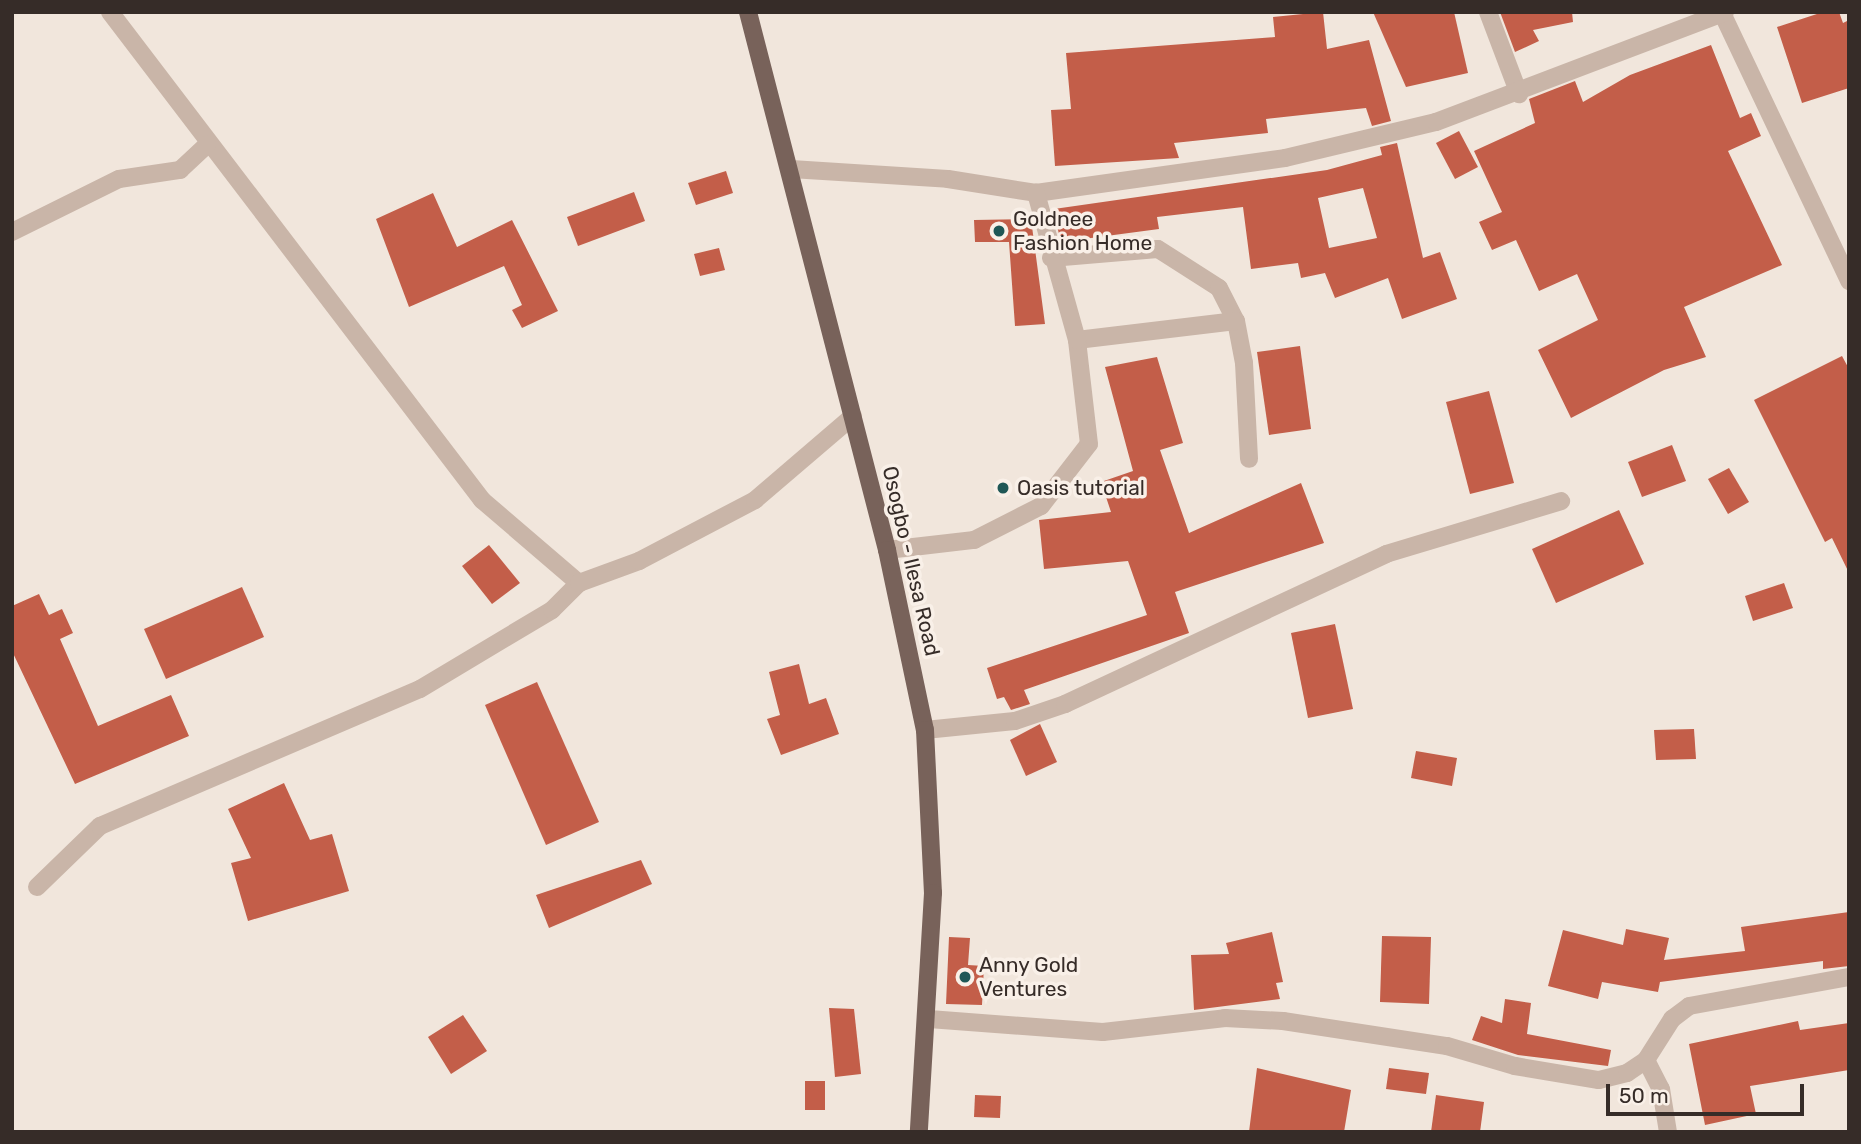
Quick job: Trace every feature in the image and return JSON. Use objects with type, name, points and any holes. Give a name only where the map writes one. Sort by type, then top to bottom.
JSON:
[{"type":"main road","name":"Osogbo - Ilesa Road","points":[[748,12],[791,169],[887,550],[925,730],[932,786],[929,1019],[919,1132]]},
{"type":"street","points":[[110,12],[207,145],[408,396],[482,500],[579,583]]},
{"type":"street","points":[[1488,12],[1519,93]]},
{"type":"street","points":[[791,169],[948,179],[1036,193],[1285,158],[1393,134],[1519,93],[1724,13],[1772,131],[1842,245],[1849,281]]},
{"type":"street","points":[[12,232],[119,179],[180,170],[207,145]]},
{"type":"street","points":[[887,550],[974,540],[1041,506],[1066,481],[1089,444],[1077,340],[1051,258],[1036,193]]},
{"type":"street","points":[[1051,258],[1158,248],[1219,288],[1236,321],[1249,459]]},
{"type":"street","points":[[1077,340],[1236,321]]},
{"type":"street","points":[[37,887],[100,826],[420,689],[552,610],[579,583],[639,561],[755,500],[853,416]]},
{"type":"street","points":[[925,730],[1015,721],[1065,704],[1386,554],[1561,501]]},
{"type":"street","points":[[929,1019],[1103,1032],[1225,1018],[1283,1021],[1447,1046],[1515,1066],[1599,1080],[1627,1073],[1646,1060],[1672,1019],[1689,1006],[1849,977]]},
{"type":"street","points":[[1646,1060],[1661,1089],[1668,1132]]},
{"type":"building","points":[[1323,12],[1327,49],[1369,40],[1391,121],[1372,126],[1366,108],[1266,119],[1268,133],[1174,143],[1179,158],[1055,166],[1051,110],[1071,109],[1066,53],[1275,37],[1273,17]]},
{"type":"building","points":[[1373,12],[1454,12],[1468,73],[1406,87]]},
{"type":"building","points":[[1500,12],[1572,12],[1573,22],[1533,30],[1539,41],[1515,52]]},
{"type":"building","points":[[1823,12],[1839,12],[1843,23],[1849,20],[1849,88],[1802,103],[1777,27]]},
{"type":"building","points":[[1711,45],[1740,118],[1751,113],[1761,136],[1728,151],[1782,265],[1684,307],[1706,357],[1664,370],[1571,418],[1538,350],[1598,320],[1577,274],[1539,291],[1516,240],[1492,250],[1479,222],[1502,212],[1474,151],[1535,123],[1529,99],[1575,81],[1583,102],[1630,75]]},
{"type":"building","points":[[1459,131],[1478,167],[1455,179],[1436,143]]},
{"type":"building","points":[[1397,143],[1423,258],[1440,252],[1457,299],[1402,319],[1388,278],[1335,298],[1325,273],[1301,278],[1298,263],[1251,269],[1243,207],[1157,217],[1159,229],[1061,242],[1054,209],[1327,170],[1382,155],[1380,147]],"holes":[[[1363,188],[1377,238],[1329,248],[1318,198]]]},
{"type":"building","points":[[726,171],[733,193],[696,205],[688,183]]},
{"type":"building","points":[[634,192],[645,221],[578,246],[567,217]]},
{"type":"building","points":[[433,193],[457,247],[512,220],[558,311],[522,328],[512,310],[522,305],[504,266],[409,307],[376,219]]},
{"type":"building","points":[[1031,219],[1045,324],[1015,326],[1009,242],[975,242],[974,220]]},
{"type":"building","points":[[719,248],[725,270],[700,276],[694,254]]},
{"type":"building","points":[[1300,346],[1311,429],[1269,435],[1257,352]]},
{"type":"building","points":[[1842,356],[1849,369],[1849,573],[1832,538],[1825,542],[1754,400]]},
{"type":"building","points":[[1157,357],[1183,443],[1160,450],[1189,533],[1301,483],[1324,543],[1175,592],[1189,633],[1024,690],[1030,704],[1011,710],[1004,697],[997,699],[987,668],[1147,615],[1128,561],[1044,569],[1039,520],[1111,512],[1101,482],[1133,471],[1105,367]]},
{"type":"building","points":[[1489,391],[1514,483],[1470,494],[1446,402]]},
{"type":"building","points":[[1672,445],[1686,481],[1642,497],[1628,462]]},
{"type":"building","points":[[1729,468],[1749,502],[1728,514],[1708,479]]},
{"type":"building","points":[[1619,510],[1644,564],[1556,603],[1532,549]]},
{"type":"building","points":[[489,545],[520,583],[492,604],[462,566]]},
{"type":"building","points":[[1784,583],[1793,608],[1753,621],[1745,596]]},
{"type":"building","points":[[242,587],[264,637],[166,679],[144,629]]},
{"type":"building","points":[[39,594],[49,615],[62,609],[73,633],[60,639],[98,726],[171,695],[189,736],[75,784],[12,651],[12,606]]},
{"type":"building","points":[[1335,624],[1353,709],[1308,718],[1291,633]]},
{"type":"building","points":[[799,664],[809,704],[826,698],[839,734],[781,755],[767,719],[780,715],[769,672]]},
{"type":"building","points":[[537,682],[599,822],[546,845],[485,705]]},
{"type":"building","points":[[1040,724],[1057,762],[1026,776],[1010,740]]},
{"type":"building","points":[[1694,729],[1696,759],[1656,760],[1654,730]]},
{"type":"building","points":[[1416,751],[1457,758],[1452,786],[1411,778]]},
{"type":"building","points":[[284,783],[310,840],[332,834],[349,891],[248,921],[231,863],[251,858],[228,809]]},
{"type":"building","points":[[641,860],[652,884],[549,928],[536,895]]},
{"type":"building","points":[[1849,912],[1849,966],[1823,969],[1823,961],[1660,982],[1658,992],[1602,982],[1598,999],[1548,986],[1563,930],[1623,945],[1626,929],[1669,938],[1664,960],[1745,951],[1741,927]]},
{"type":"building","points":[[1272,932],[1283,982],[1276,983],[1280,999],[1194,1010],[1191,955],[1229,954],[1226,943]]},
{"type":"building","points":[[1382,936],[1431,937],[1429,1004],[1380,1002]]},
{"type":"building","name":"Anny Gold Ventures","points":[[949,937],[970,938],[968,965],[984,966],[982,1005],[946,1004]]},
{"type":"building","points":[[1505,999],[1531,1003],[1527,1034],[1611,1050],[1608,1066],[1518,1055],[1472,1040],[1481,1016],[1502,1023]]},
{"type":"building","points":[[829,1008],[854,1009],[861,1074],[835,1077]]},
{"type":"building","points":[[463,1015],[487,1051],[451,1074],[428,1037]]},
{"type":"building","points":[[1798,1021],[1800,1030],[1849,1023],[1849,1070],[1750,1086],[1756,1114],[1705,1125],[1689,1044]]},
{"type":"building","points":[[1257,1068],[1351,1090],[1344,1132],[1249,1132]]},
{"type":"building","points":[[1389,1068],[1429,1073],[1426,1094],[1386,1089]]},
{"type":"building","points":[[805,1081],[825,1081],[825,1110],[805,1110]]},
{"type":"building","points":[[975,1095],[1001,1096],[1000,1118],[974,1117]]},
{"type":"building","points":[[1436,1095],[1484,1102],[1480,1132],[1431,1132]]},
{"type":"place","name":"Goldnee Fashion Home","points":[[999,231]]},
{"type":"place","name":"Oasis tutorial","points":[[1003,488]]},
{"type":"place","name":"Anny Gold Ventures","points":[[965,977]]}]
